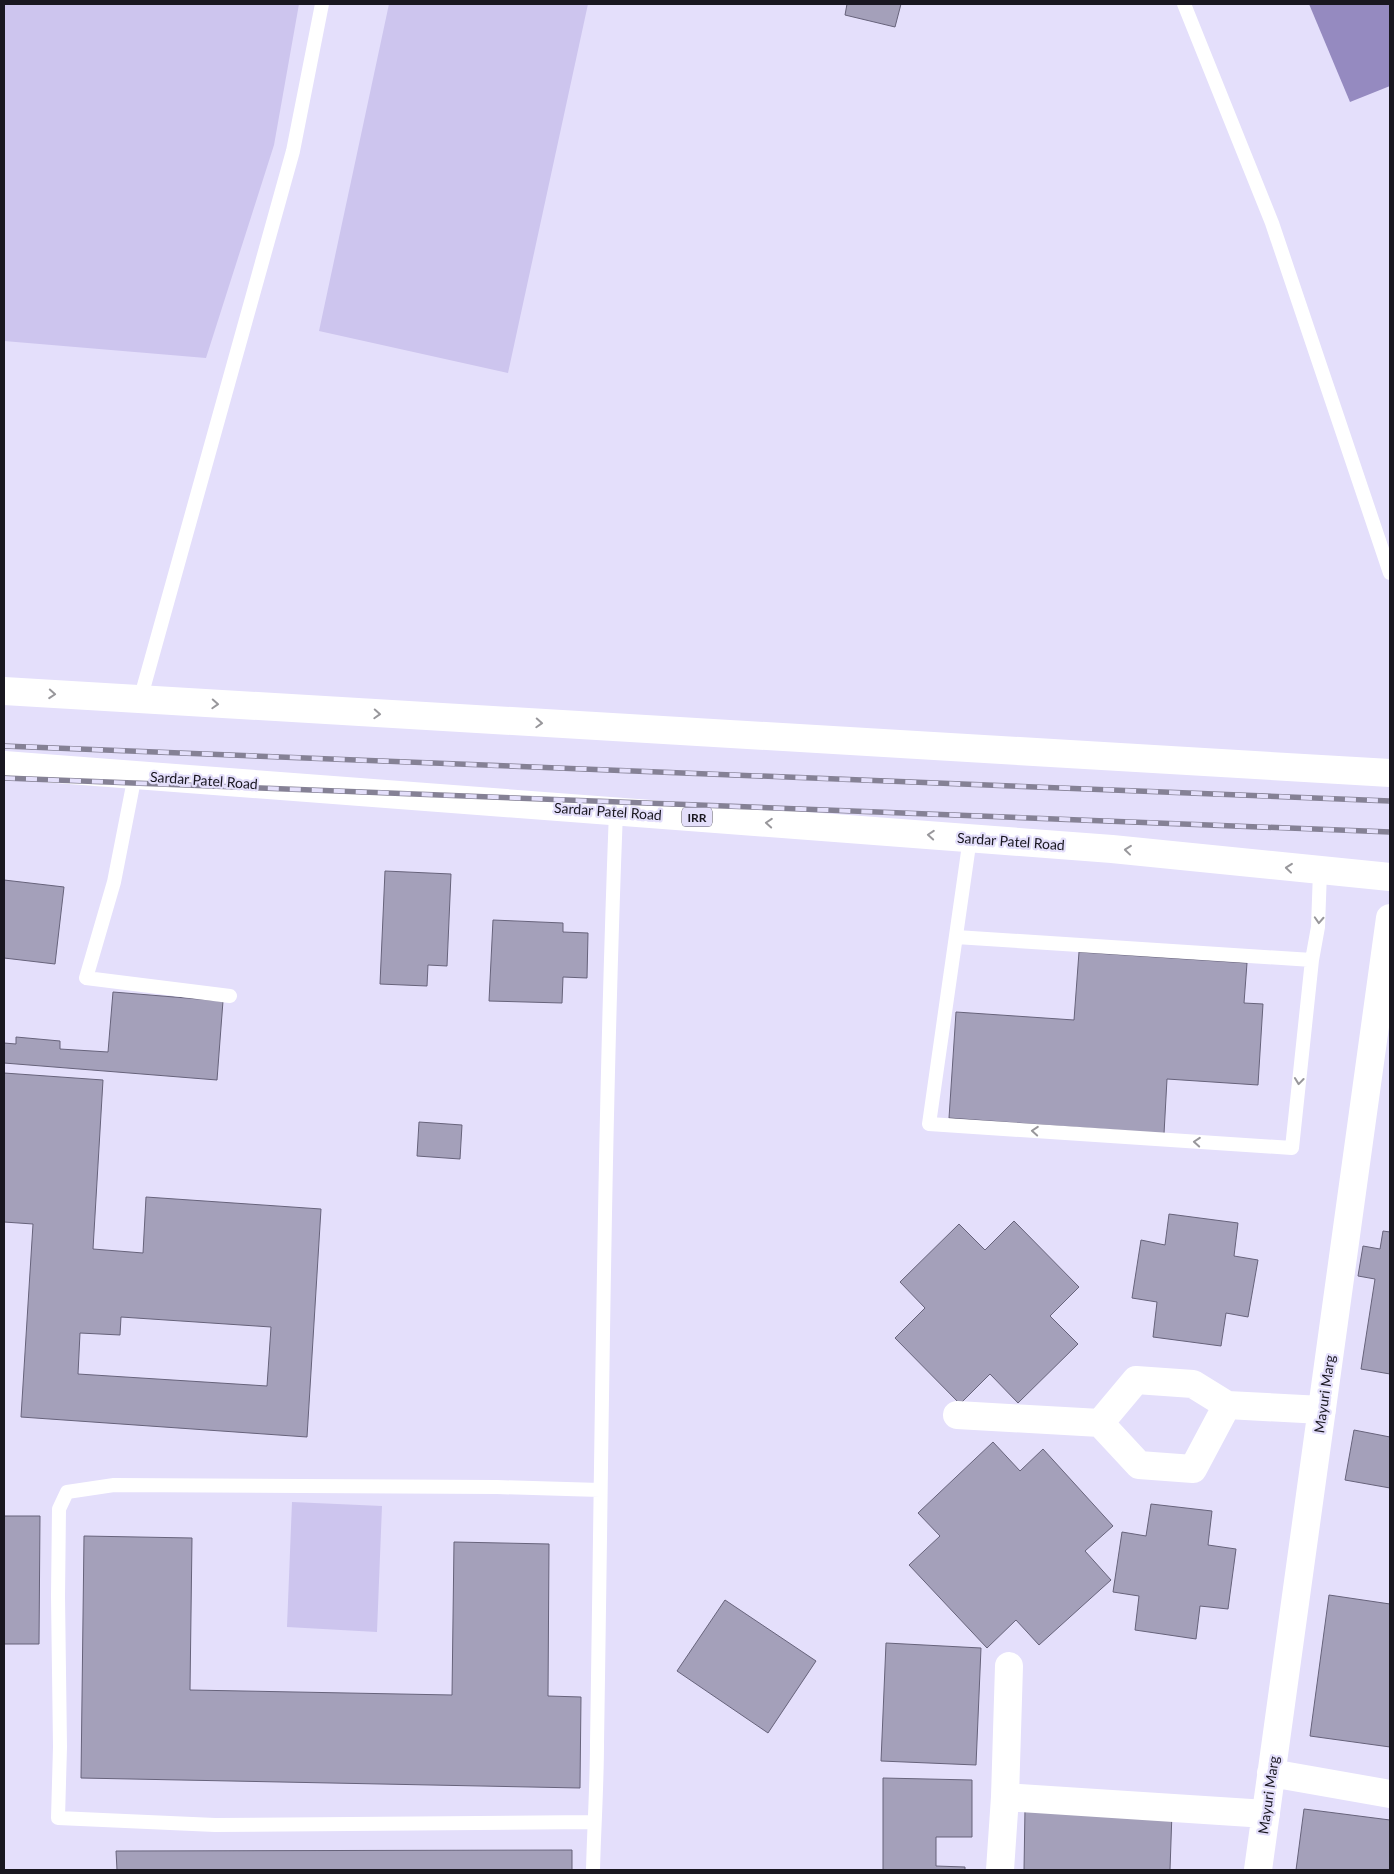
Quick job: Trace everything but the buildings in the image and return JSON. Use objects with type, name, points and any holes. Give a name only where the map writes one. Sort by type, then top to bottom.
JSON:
[{"type":"main road","points":[[4,691],[1390,773]]},
{"type":"main road","name":"Sardar Patel Road","points":[[4,765],[1112,849],[1390,877]]},
{"type":"main road","name":"Mayuri Marg","points":[[1258,1870],[1390,918]]},
{"type":"main road","points":[[1100,1423],[1136,1380],[1193,1384],[1227,1405],[1322,1410]]},
{"type":"main road","points":[[957,1415],[1100,1423],[1139,1465],[1193,1469],[1227,1405]]},
{"type":"main road","points":[[1000,1870],[1005,1796],[1009,1666]]},
{"type":"main road","points":[[1271,1773],[1390,1794]]},
{"type":"main road","points":[[1005,1796],[1266,1814]]},
{"type":"lane","points":[[140,700],[293,151],[322,4]]},
{"type":"lane","points":[[1184,4],[1272,223],[1390,573]]},
{"type":"lane","points":[[135,775],[114,882],[86,978],[230,996]]},
{"type":"lane","points":[[593,1870],[597,1747],[600,1490],[612,916],[616,811]]},
{"type":"lane","points":[[970,838],[929,1124],[1292,1148],[1312,960],[1318,927],[1320,871]]},
{"type":"lane","points":[[956,937],[1312,960]]},
{"type":"lane","points":[[594,1822],[215,1825],[58,1818],[60,1747],[59,1509],[67,1492],[114,1485],[497,1487],[600,1490]]},
{"type":"shaded area","points":[[4,4],[299,4],[274,145],[206,358],[4,341]]},
{"type":"shaded area","points":[[389,4],[588,4],[508,373],[319,331]]},
{"type":"shaded area","points":[[1309,4],[1390,4],[1390,86],[1350,102]]},
{"type":"shaded area","points":[[292,1502],[382,1506],[377,1632],[287,1627]]},
{"type":"railway","points":[[4,746],[1390,801]]},
{"type":"railway","points":[[4,778],[1390,832]]}]
